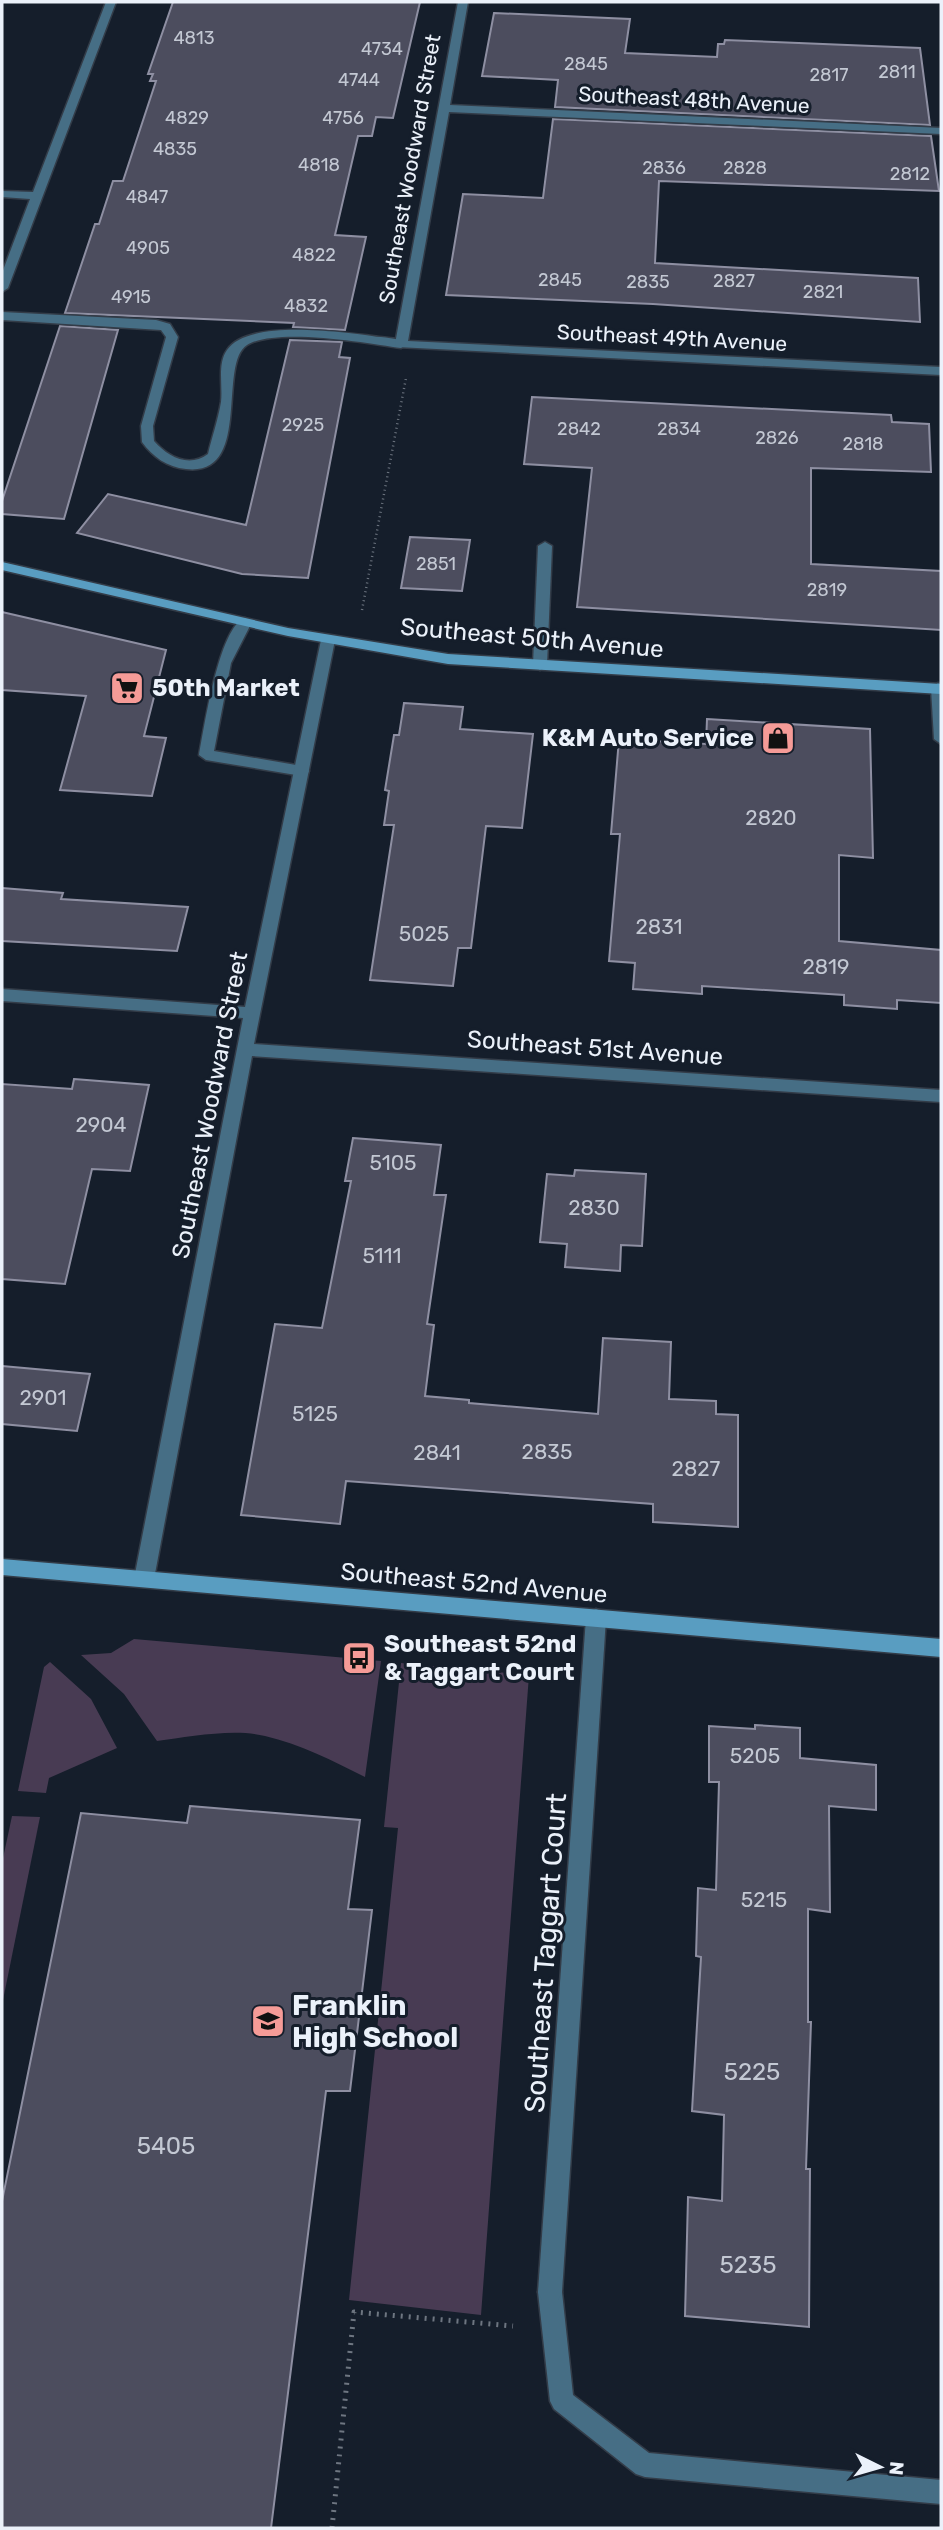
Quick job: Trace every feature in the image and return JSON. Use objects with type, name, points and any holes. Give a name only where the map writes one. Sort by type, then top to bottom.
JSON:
[{"type":"main road","name":"Southeast 50th Avenue","points":[[2,565],[328,640],[448,659],[939,689]]},
{"type":"main road","name":"Southeast 52nd Avenue","points":[[2,1567],[941,1648]]},
{"type":"street","points":[[2,288],[111,2]]},
{"type":"street","name":"Southeast Woodward Street","points":[[401,344],[463,2]]},
{"type":"street","name":"Southeast 48th Avenue","points":[[445,108],[941,131]]},
{"type":"street","points":[[2,194],[38,196]]},
{"type":"street","name":"Southeast 49th Avenue","points":[[2,316],[156,324],[171,332],[171,344],[147,426],[148,442],[163,457],[193,465],[208,461],[214,456],[227,401],[230,360],[235,347],[262,334],[346,336],[401,344],[941,371]]},
{"type":"street","points":[[540,665],[545,546]]},
{"type":"street","points":[[245,622],[224,663],[205,754],[302,771]]},
{"type":"street","name":"Southeast Woodward Street","points":[[144,1580],[252,1013],[328,640]]},
{"type":"street","points":[[939,689],[941,739]]},
{"type":"street","points":[[2,995],[252,1013]]},
{"type":"street","name":"Southeast 51st Avenue","points":[[245,1049],[941,1096]]},
{"type":"street","name":"Southeast Taggart Court","points":[[596,1618],[550,2292],[562,2401],[645,2465],[941,2492]]},
{"type":"path","points":[[328,640],[361,611],[409,365],[401,344]]},
{"type":"path","points":[[332,2528],[354,2312],[555,2330]]},
{"type":"shaded area","points":[[134,1639],[381,1661],[365,1777],[304,1748],[252,1734],[211,1734],[157,1741],[124,1694],[81,1655],[111,1653]]},
{"type":"shaded area","points":[[50,1662],[91,1699],[117,1748],[49,1778],[46,1793],[18,1791],[44,1667]]},
{"type":"shaded area","points":[[401,1663],[529,1675],[481,2315],[349,2300],[398,1828],[384,1827]]},
{"type":"shaded area","points":[[12,1816],[40,1817],[2,2005],[2,1863]]},
{"type":"building","points":[[173,2],[420,2],[393,118],[376,117],[372,136],[358,136],[335,235],[366,237],[345,330],[293,327],[294,323],[65,313],[95,224],[99,224],[113,181],[123,181],[156,81],[150,81],[153,74],[148,74]]},
{"type":"building","points":[[494,13],[630,19],[625,53],[717,57],[718,44],[724,44],[725,40],[920,48],[930,125],[555,107],[558,80],[482,76]]},
{"type":"building","points":[[553,119],[931,136],[939,191],[659,181],[655,263],[918,278],[920,322],[653,304],[446,295],[463,194],[543,198]]},
{"type":"building","points":[[60,326],[118,330],[64,519],[2,514],[2,501]]},
{"type":"building","points":[[290,340],[342,342],[339,357],[350,358],[308,578],[242,574],[77,533],[108,494],[246,525]]},
{"type":"building","points":[[532,397],[891,415],[892,422],[929,424],[931,472],[811,468],[811,564],[941,571],[941,630],[577,607],[592,468],[524,464]]},
{"type":"building","points":[[410,537],[470,540],[462,591],[401,588]]},
{"type":"building","points":[[2,612],[166,650],[144,736],[166,738],[152,796],[60,790],[86,696],[2,690]]},
{"type":"building","points":[[404,703],[463,707],[460,729],[533,734],[522,828],[486,826],[471,948],[458,948],[453,986],[370,980],[394,825],[384,825],[389,791],[385,790],[394,735],[399,735]]},
{"type":"building","points":[[707,719],[870,729],[873,858],[839,855],[839,941],[941,950],[941,1003],[897,1000],[897,1009],[844,1005],[844,995],[702,986],[702,994],[633,989],[635,963],[609,961],[620,834],[611,834],[619,739],[706,744]]},
{"type":"building","points":[[2,888],[63,893],[61,899],[188,907],[177,951],[2,941]]},
{"type":"building","points":[[74,1079],[149,1085],[130,1171],[92,1169],[65,1284],[2,1279],[2,1084],[72,1089]]},
{"type":"building","points":[[353,1138],[441,1145],[434,1195],[446,1195],[427,1324],[434,1325],[425,1396],[469,1400],[469,1403],[598,1414],[603,1338],[671,1342],[669,1399],[716,1401],[716,1414],[738,1415],[738,1527],[653,1522],[653,1504],[346,1481],[340,1524],[241,1515],[275,1324],[322,1328],[351,1181],[345,1181]]},
{"type":"building","points":[[575,1170],[646,1174],[642,1246],[621,1245],[620,1271],[565,1267],[567,1244],[540,1242],[547,1174],[574,1176]]},
{"type":"building","points":[[2,1366],[90,1374],[77,1431],[2,1424]]},
{"type":"building","points":[[755,1725],[800,1728],[800,1758],[876,1765],[876,1810],[829,1806],[830,1912],[808,1909],[808,2022],[811,2022],[806,2169],[810,2169],[809,2327],[685,2316],[688,2197],[722,2201],[724,2115],[692,2111],[701,1957],[696,1956],[698,1888],[716,1890],[719,1782],[709,1782],[709,1726],[755,1729]]},
{"type":"building","points":[[190,1806],[360,1820],[348,1909],[372,1910],[350,2091],[326,2091],[271,2528],[2,2528],[2,2201],[81,1813],[187,1823]]},
{"type":"place","name":"50th Market","points":[[127,688]]},
{"type":"place","name":"K&M Auto Service","points":[[778,738]]},
{"type":"place","name":"Southeast 52nd & Taggart Court","points":[[359,1658]]},
{"type":"place","name":"Franklin High School","points":[[268,2021]]}]
